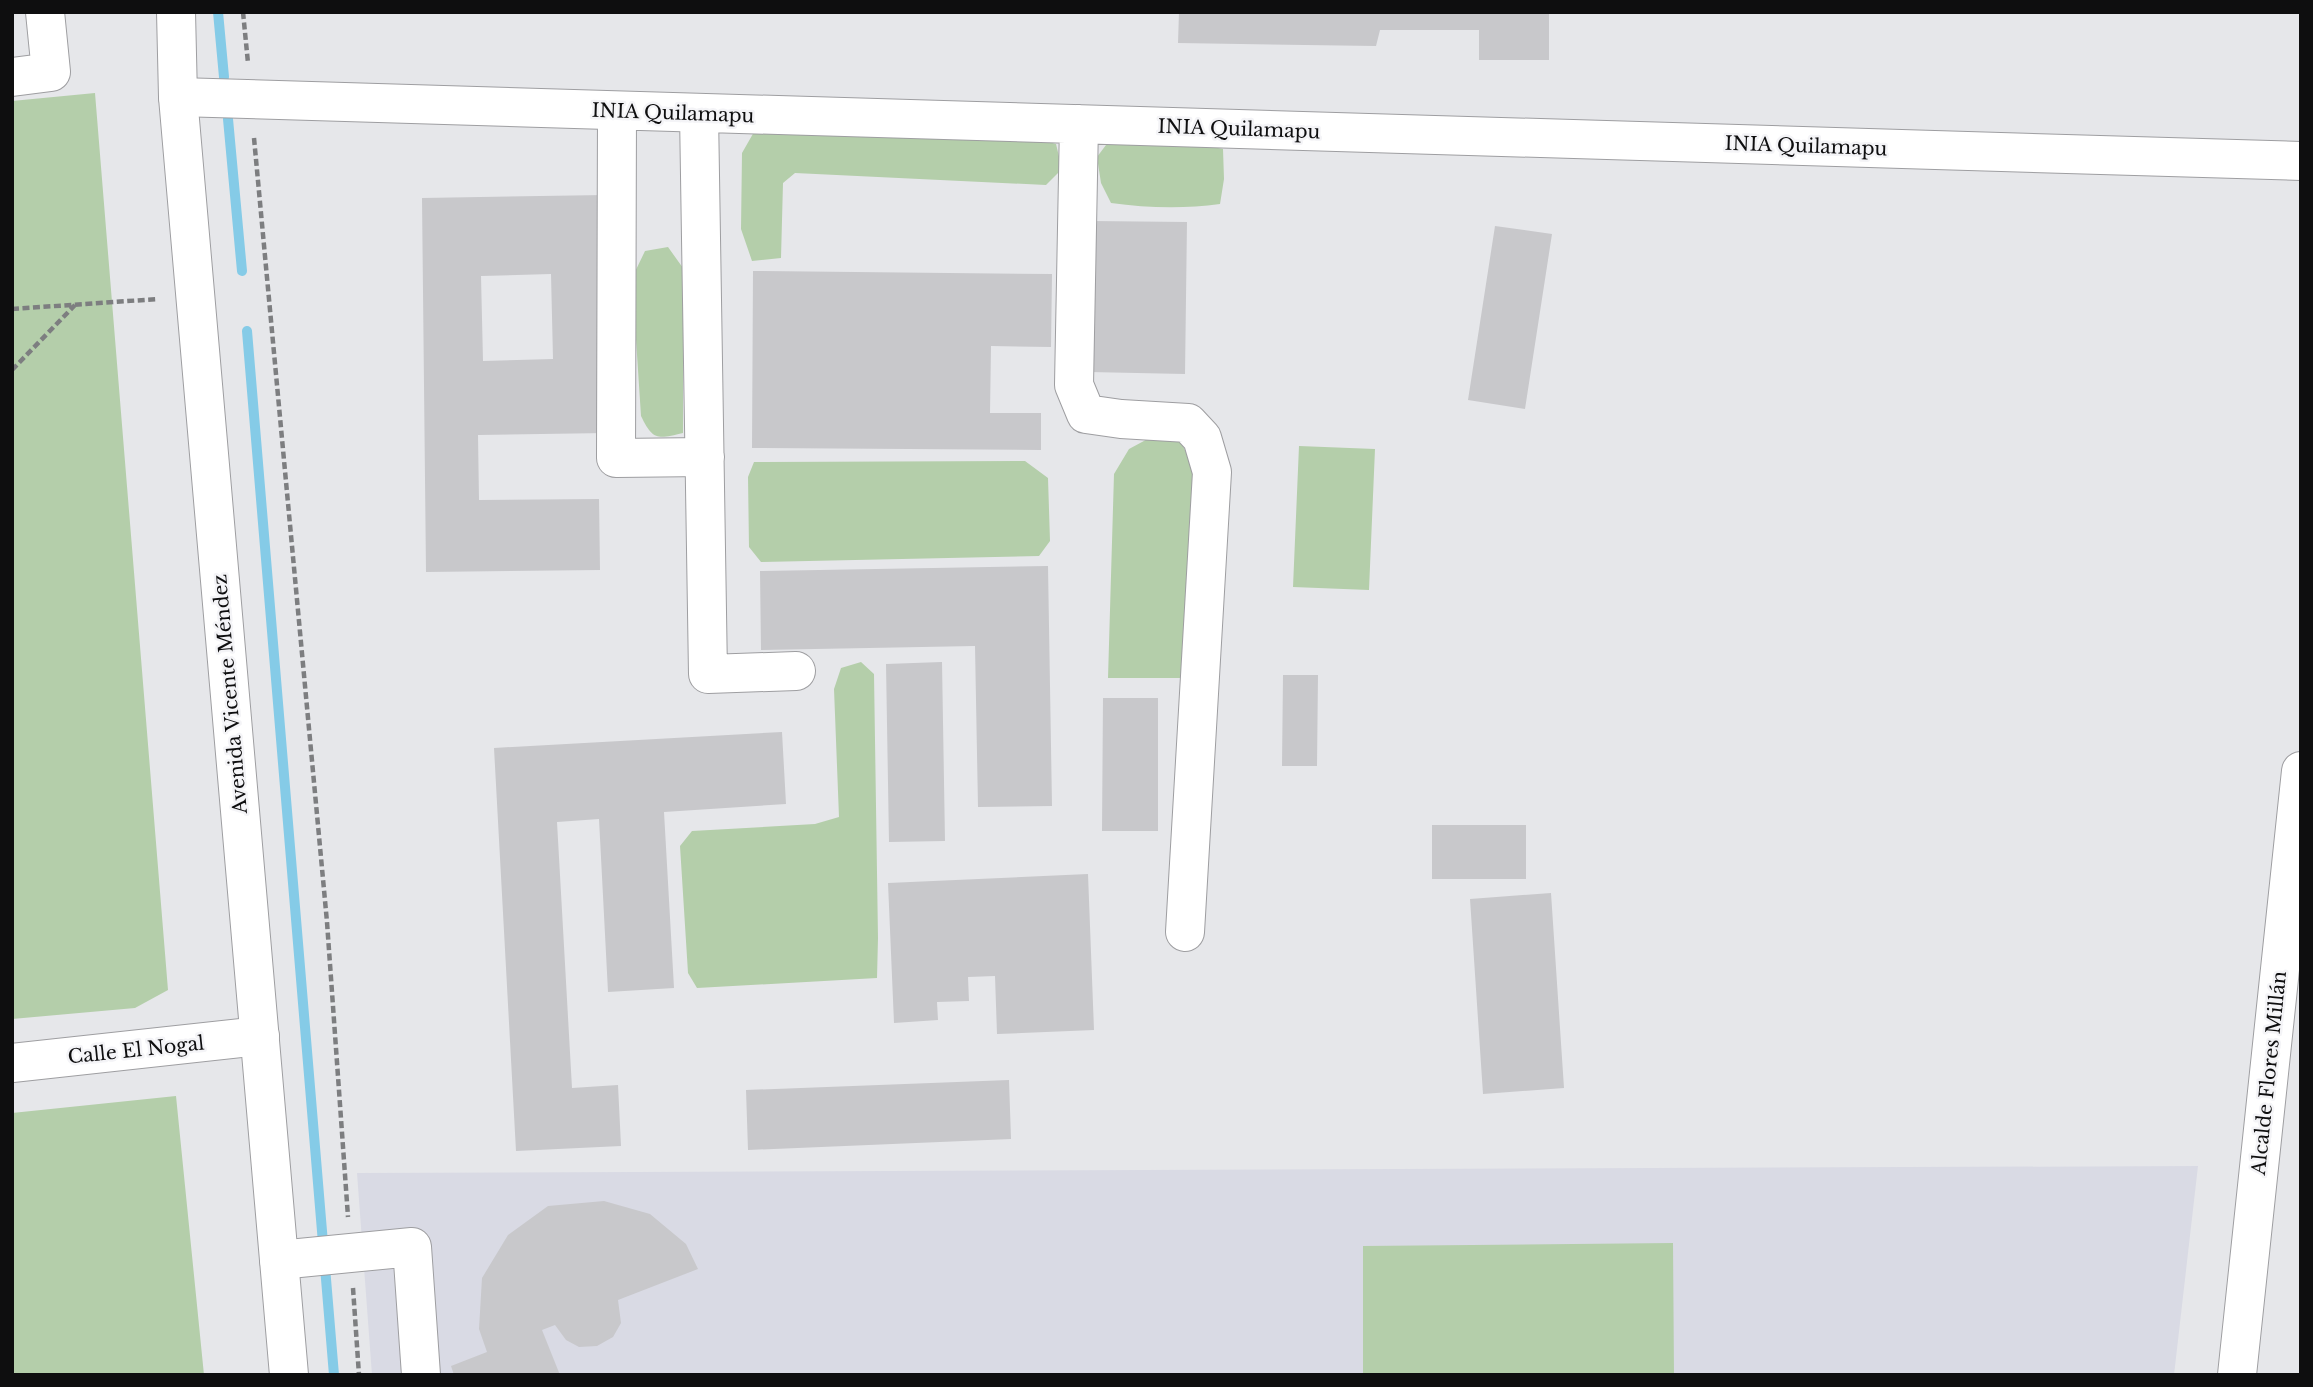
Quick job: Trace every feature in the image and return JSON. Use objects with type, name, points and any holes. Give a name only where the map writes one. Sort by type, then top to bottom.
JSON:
[{"type":"main road","points":[[12,77],[51,72],[45,12]]},
{"type":"main road","name":"Avenida Vicente Méndez","points":[[176,12],[178,97],[260,1037],[318,1256],[289,1375]]},
{"type":"main road","name":"INIA Quilamapu","points":[[178,97],[2301,161]]},
{"type":"main road","points":[[617,111],[616,458],[705,457]]},
{"type":"main road","points":[[699,113],[708,674],[796,671]]},
{"type":"main road","points":[[1079,124],[1074,385],[1086,414],[1188,423],[1202,438],[1212,472],[1185,932]]},
{"type":"main road","name":"Alcalde Flores Millán","points":[[2237,1375],[2289,1000],[2301,771]]},
{"type":"main road","name":"Calle El Nogal","points":[[12,1063],[260,1037]]},
{"type":"main road","points":[[318,1256],[412,1247],[421,1375]]},
{"type":"path","points":[[243,12],[327,922],[318,1256],[359,1375]]},
{"type":"path","points":[[12,309],[195,296]]},
{"type":"path","points":[[12,370],[76,305]]},
{"type":"shaded area","points":[[2198,1166],[2174,1375],[372,1375],[357,1173]]},
{"type":"green space","points":[[95,93],[168,990],[135,1008],[12,1019],[12,101]]},
{"type":"green space","points":[[754,132],[1041,140],[1056,144],[1062,169],[1046,185],[795,173],[783,183],[781,258],[752,261],[741,229],[742,153]]},
{"type":"green space","points":[[1109,141],[1198,144],[1223,149],[1224,179],[1220,204],[1166,207],[1111,203],[1101,183],[1097,157]]},
{"type":"green space","points":[[668,247],[683,268],[683,433],[662,437],[649,430],[641,416],[632,278],[645,251]]},
{"type":"green space","points":[[1155,435],[1181,442],[1196,473],[1189,678],[1108,678],[1114,474],[1129,449]]},
{"type":"green space","points":[[1299,446],[1375,449],[1369,590],[1293,587]]},
{"type":"green space","points":[[1025,461],[1048,478],[1050,541],[1039,556],[761,562],[749,547],[748,477],[754,462]]},
{"type":"green space","points":[[861,662],[874,674],[877,978],[697,988],[688,973],[680,846],[692,831],[815,824],[839,817],[834,689],[841,668]]},
{"type":"green space","points":[[176,1096],[204,1375],[12,1375],[12,1113]]},
{"type":"green space","points":[[1673,1243],[1674,1375],[1363,1375],[1363,1246]]},
{"type":"building","points":[[1179,12],[1549,12],[1549,60],[1479,60],[1479,30],[1380,30],[1376,46],[1178,43]]},
{"type":"building","points":[[605,195],[607,433],[478,435],[479,500],[599,499],[600,570],[426,572],[422,198]],"holes":[[[551,274],[553,359],[483,361],[481,276]]]},
{"type":"building","points":[[1091,221],[1187,222],[1185,374],[1089,372]]},
{"type":"building","points":[[1495,226],[1552,234],[1525,409],[1468,400]]},
{"type":"building","points":[[753,271],[1052,274],[1051,347],[991,346],[990,413],[1041,413],[1041,450],[752,448]]},
{"type":"building","points":[[1048,566],[1052,806],[978,807],[975,646],[761,650],[760,571]]},
{"type":"building","points":[[942,662],[945,841],[889,842],[886,664]]},
{"type":"building","points":[[1283,675],[1318,675],[1317,766],[1282,766]]},
{"type":"building","points":[[1103,698],[1158,698],[1158,831],[1102,831]]},
{"type":"building","points":[[782,732],[786,804],[664,812],[674,988],[608,992],[599,819],[557,822],[572,1088],[618,1085],[621,1146],[516,1151],[494,748]]},
{"type":"building","points":[[1432,825],[1526,825],[1526,879],[1432,879]]},
{"type":"building","points":[[1088,874],[1094,1030],[997,1034],[995,976],[968,977],[969,1001],[937,1002],[938,1020],[894,1023],[888,883]]},
{"type":"building","points":[[1551,893],[1564,1088],[1483,1094],[1470,899]]},
{"type":"building","points":[[1009,1080],[1011,1139],[748,1150],[746,1090]]},
{"type":"building","points":[[604,1201],[650,1214],[686,1244],[698,1269],[618,1300],[621,1323],[613,1337],[597,1346],[579,1347],[566,1340],[555,1325],[542,1330],[560,1375],[454,1375],[451,1366],[487,1352],[479,1329],[482,1278],[508,1235],[548,1206]]},
{"type":"waterway","points":[[218,12],[224,77]]},
{"type":"waterway","points":[[228,119],[242,271]]},
{"type":"waterway","points":[[247,331],[334,1375]]}]
